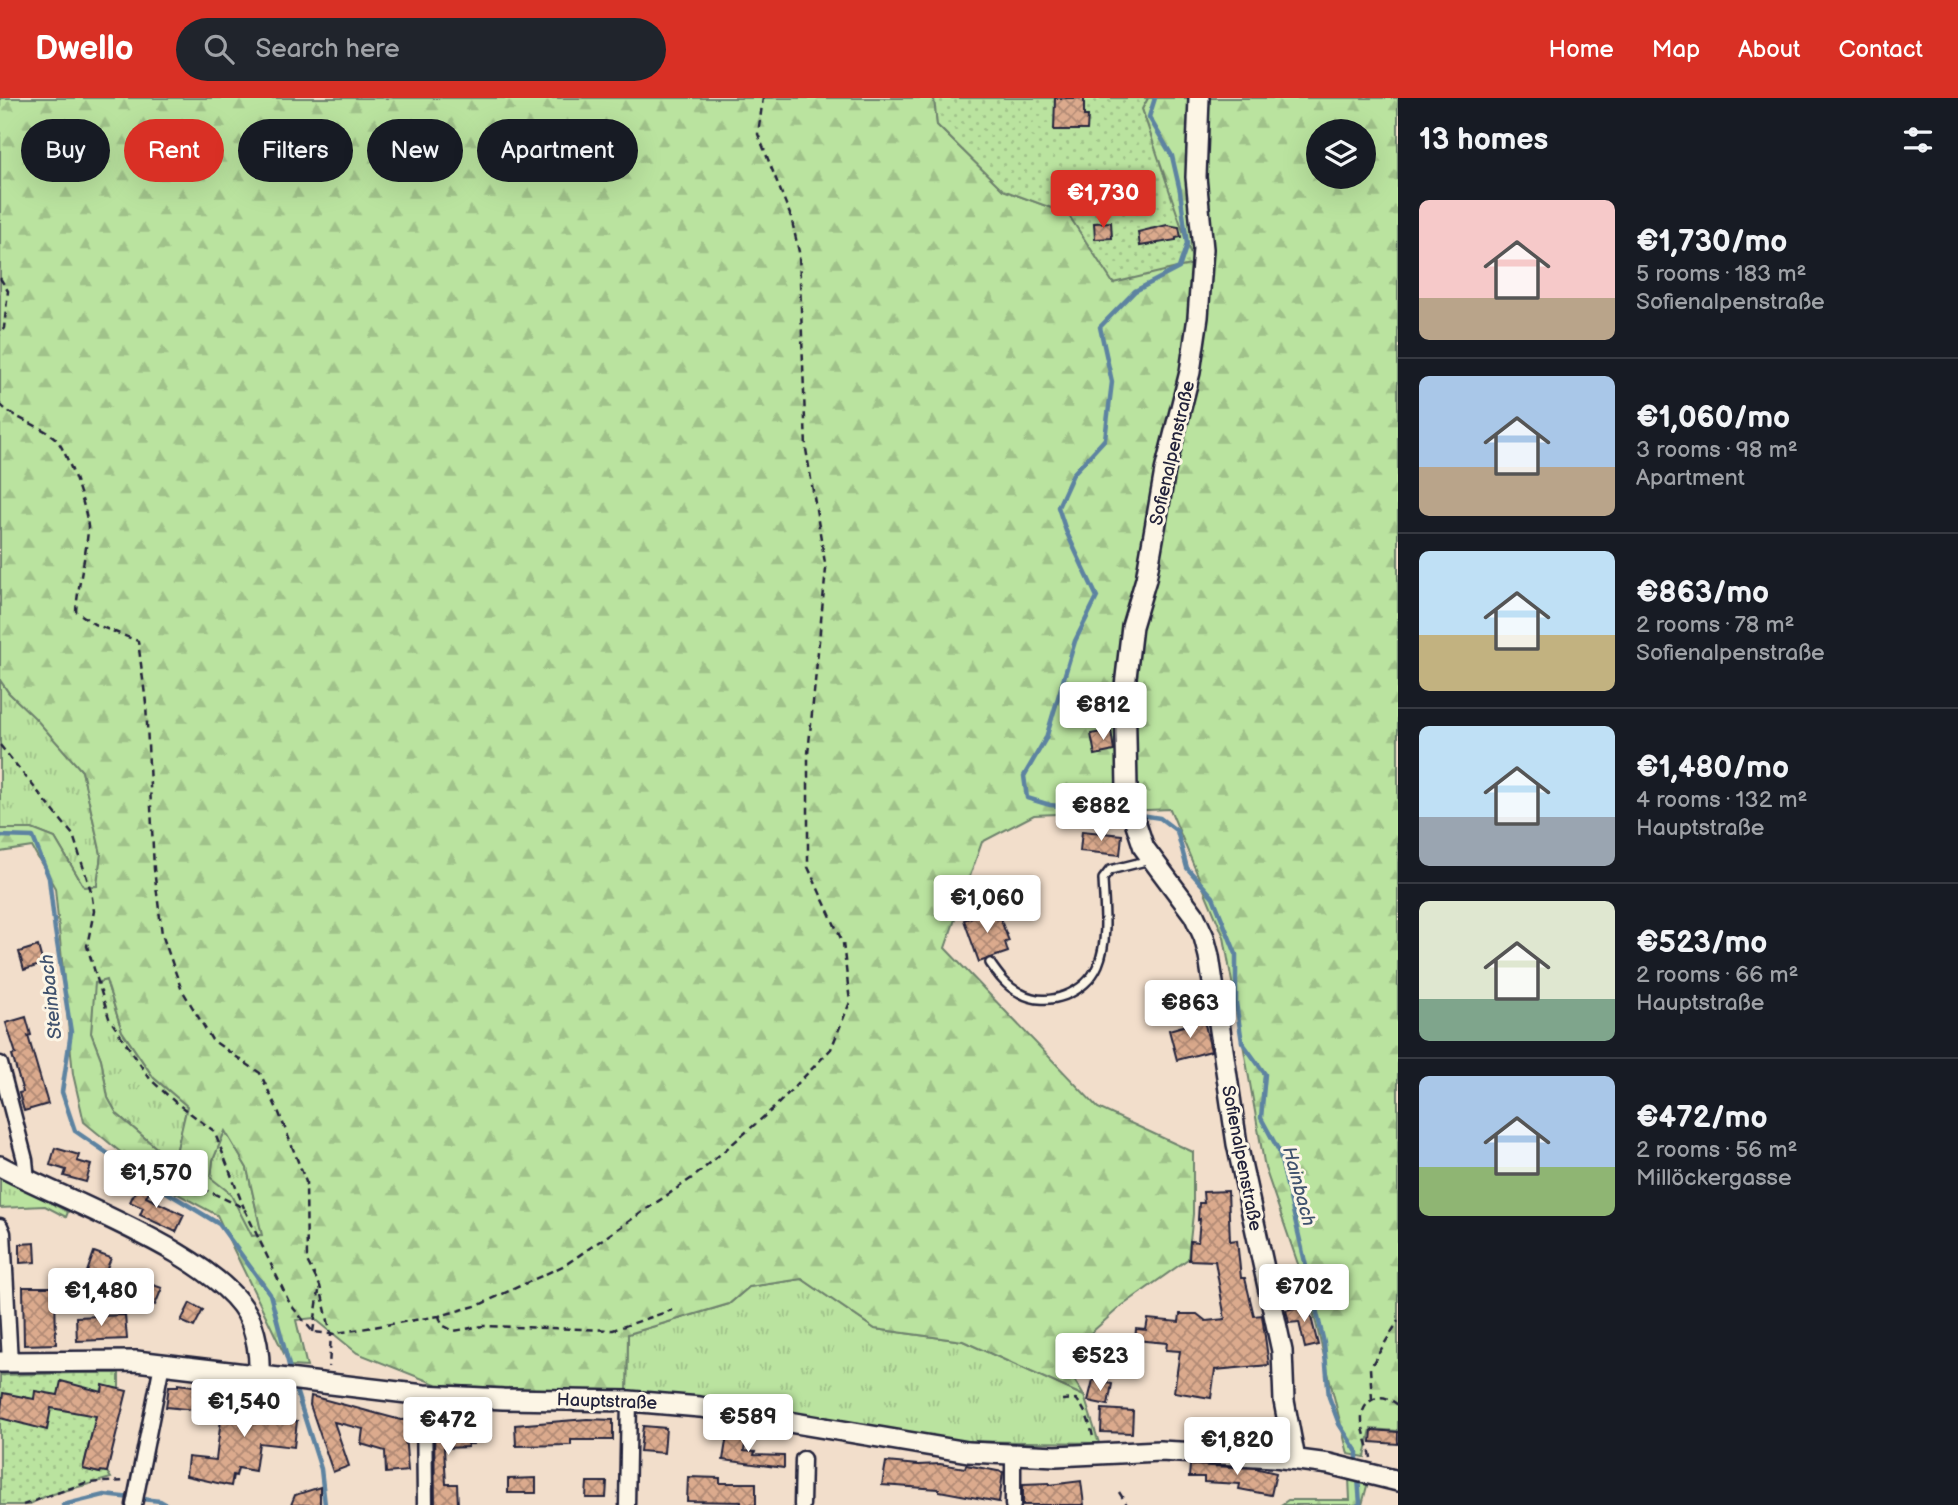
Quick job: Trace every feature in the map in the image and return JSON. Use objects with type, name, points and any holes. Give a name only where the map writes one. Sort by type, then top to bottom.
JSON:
[{"type":"street","name":"Sofienalpenstraße","points":[[1199,98],[1196,177],[1203,249],[1198,317],[1190,372],[1165,471],[1146,579],[1132,626],[1125,686],[1125,758],[1130,806],[1138,834],[1151,860],[1194,915],[1209,956],[1237,1144],[1282,1351],[1284,1401],[1295,1459]]},
{"type":"street","points":[[0,1064],[25,1160],[27,1180]]},
{"type":"street","points":[[0,1166],[172,1250],[212,1276],[234,1298],[250,1320],[260,1356],[259,1375]]},
{"type":"street","points":[[0,1226],[3,1233],[5,1362]]},
{"type":"street","name":"Hauptstraße","points":[[5,1362],[109,1359],[424,1395],[629,1401],[700,1406],[908,1444],[1056,1457],[1160,1451],[1295,1459],[1398,1481]]},
{"type":"street","points":[[134,1505],[162,1364]]},
{"type":"street","points":[[424,1395],[425,1505]]},
{"type":"street","points":[[627,1505],[629,1401]]},
{"type":"street","points":[[1013,1455],[1013,1505]]},
{"type":"street","points":[[802,1505],[803,1460]]},
{"type":"lane","points":[[990,963],[1001,980],[1032,998],[1055,998],[1078,990],[1097,967],[1102,952],[1105,929],[1103,879],[1110,870],[1151,860]]},
{"type":"path","points":[[0,745],[73,835],[91,891],[94,911],[87,946],[109,1018],[150,1079],[214,1131],[244,1208],[290,1304],[313,1332],[331,1334],[439,1316],[479,1305],[565,1265],[695,1176],[774,1108],[831,1049],[850,1002],[843,943],[808,867],[808,754],[826,569],[806,449],[799,252],[792,216],[758,134],[763,98]]},
{"type":"path","points":[[0,278],[8,291],[4,328],[0,335]]},
{"type":"path","points":[[0,404],[40,426],[58,441],[68,458],[89,527],[76,611],[94,624],[138,641],[146,703],[154,869],[162,934],[181,988],[212,1040],[260,1073],[306,1182],[307,1261],[320,1286],[331,1334],[328,1384]]},
{"type":"path","points":[[202,1188],[244,1208]]},
{"type":"path","points":[[313,1332],[320,1286]]},
{"type":"path","points":[[439,1316],[442,1325],[454,1331],[484,1326],[613,1330],[672,1310]]},
{"type":"path","points":[[1372,1399],[1370,1368],[1398,1321]]},
{"type":"path","points":[[1373,1474],[1362,1416],[1366,1405],[1372,1399],[1388,1398],[1398,1405]]},
{"type":"path","points":[[1062,1400],[1076,1399],[1081,1405],[1090,1423],[1098,1454]]},
{"type":"path","points":[[23,1505],[85,1483],[124,1481]]},
{"type":"path","points":[[1119,1492],[1127,1505]]},
{"type":"green space","points":[[0,98],[934,98],[937,125],[1003,190],[1068,214],[1114,283],[1164,180],[1142,109],[1148,98],[1398,98],[1398,1431],[1371,1429],[1365,1457],[1348,1454],[1310,1299],[1265,1168],[1224,937],[1170,809],[1034,815],[982,842],[945,948],[1098,1108],[1193,1152],[1193,1214],[1188,1259],[1119,1308],[1075,1347],[1070,1373],[1084,1396],[963,1341],[875,1329],[802,1279],[749,1287],[729,1304],[628,1334],[627,1393],[438,1385],[357,1353],[314,1318],[296,1320],[307,1367],[290,1366],[217,1215],[159,1184],[84,1122],[73,1074],[55,888],[32,847],[0,852],[0,829],[32,829],[55,838],[84,887],[97,886],[101,854],[82,771],[0,680]],"holes":[[[106,980],[122,1031],[154,1078],[187,1106],[176,1153],[160,1151],[117,1114],[108,1098],[101,1059],[91,1033],[95,983]],[[225,1131],[247,1168],[262,1235],[252,1236],[230,1193],[211,1178],[213,1160]]]},
{"type":"green space","points":[[934,98],[1148,98],[1142,109],[1194,264],[1113,283],[1068,214],[1003,190],[937,125]]},
{"type":"green space","points":[[0,680],[82,771],[101,854],[97,886],[84,887],[55,838],[32,829],[0,829]]},
{"type":"green space","points":[[106,980],[122,1031],[154,1078],[187,1106],[176,1153],[160,1151],[117,1114],[108,1098],[101,1059],[91,1033],[94,983]]},
{"type":"green space","points":[[225,1130],[247,1168],[262,1235],[252,1236],[241,1216],[211,1178],[213,1160]]},
{"type":"green space","points":[[0,1175],[68,1212],[66,1217],[45,1206],[0,1208]]},
{"type":"green space","points":[[802,1279],[875,1329],[963,1341],[1084,1396],[1099,1443],[945,1441],[747,1407],[729,1400],[627,1393],[628,1334],[729,1304],[749,1287]]},
{"type":"green space","points":[[119,1373],[119,1389],[103,1386],[83,1469],[107,1472],[111,1478],[46,1496],[28,1505],[0,1505],[0,1375]]},
{"type":"green space","points":[[1349,1478],[1368,1482],[1362,1505],[1281,1505],[1288,1500],[1350,1500]]},
{"type":"building","points":[[1055,98],[1084,98],[1084,116],[1088,116],[1087,130],[1054,130]]},
{"type":"building","points":[[1111,222],[1112,238],[1095,239],[1094,223]]},
{"type":"building","points":[[1167,225],[1179,227],[1181,237],[1140,246],[1138,232]]},
{"type":"building","points":[[1111,730],[1114,751],[1095,755],[1091,734]]},
{"type":"building","points":[[1082,831],[1122,835],[1120,855],[1080,851]]},
{"type":"building","points":[[993,909],[997,919],[1000,918],[1009,941],[1005,942],[1008,952],[979,962],[964,920]]},
{"type":"building","points":[[38,946],[43,964],[24,970],[19,952]]},
{"type":"building","points":[[26,1017],[31,1035],[28,1036],[48,1104],[24,1111],[19,1093],[23,1092],[12,1055],[16,1054],[6,1023]]},
{"type":"building","points":[[1204,1020],[1211,1051],[1177,1060],[1169,1030]]},
{"type":"building","points":[[55,1148],[79,1155],[77,1161],[91,1165],[86,1182],[64,1176],[66,1170],[50,1165]]},
{"type":"building","points":[[138,1185],[149,1191],[146,1197],[184,1215],[176,1232],[140,1215],[143,1208],[130,1202]]},
{"type":"building","points":[[1228,1191],[1230,1241],[1237,1240],[1241,1278],[1245,1278],[1254,1316],[1262,1315],[1269,1365],[1215,1370],[1211,1398],[1174,1392],[1180,1351],[1166,1350],[1167,1343],[1135,1340],[1136,1329],[1146,1330],[1148,1319],[1179,1322],[1180,1314],[1197,1314],[1206,1321],[1225,1319],[1215,1261],[1189,1260],[1190,1241],[1198,1242],[1199,1203],[1204,1203],[1203,1192]]},
{"type":"building","points":[[35,1243],[36,1262],[20,1263],[20,1244]]},
{"type":"building","points":[[94,1252],[111,1258],[103,1278],[87,1272]]},
{"type":"building","points":[[133,1278],[162,1288],[155,1305],[127,1294]]},
{"type":"building","points":[[23,1287],[55,1287],[56,1344],[24,1345]]},
{"type":"building","points":[[190,1303],[203,1310],[194,1327],[181,1321]]},
{"type":"building","points":[[1308,1305],[1318,1345],[1305,1348],[1299,1322],[1289,1323],[1286,1310]]},
{"type":"building","points":[[125,1315],[127,1339],[77,1341],[76,1317]]},
{"type":"building","points":[[1079,1350],[1096,1353],[1093,1377],[1075,1374],[1076,1366],[1073,1365]]},
{"type":"building","points":[[1093,1380],[1112,1384],[1108,1405],[1088,1401]]},
{"type":"building","points":[[61,1381],[102,1392],[103,1385],[127,1391],[107,1472],[83,1469],[96,1416],[51,1408],[47,1430],[0,1418],[3,1393],[34,1399],[35,1391],[58,1395]]},
{"type":"building","points":[[178,1384],[208,1388],[205,1411],[166,1407],[169,1386]]},
{"type":"building","points":[[239,1390],[262,1393],[262,1404],[282,1406],[280,1420],[297,1421],[294,1447],[259,1443],[255,1471],[238,1468],[236,1476],[233,1475],[231,1486],[186,1476],[188,1457],[216,1460],[221,1419],[231,1408],[237,1408]]},
{"type":"building","points":[[311,1396],[401,1420],[415,1419],[415,1434],[405,1434],[408,1471],[386,1473],[385,1451],[361,1444],[363,1429],[334,1422],[349,1466],[333,1472],[310,1405]]},
{"type":"building","points":[[1102,1409],[1133,1411],[1132,1433],[1101,1432]]},
{"type":"building","points":[[587,1419],[613,1420],[613,1440],[571,1440],[571,1445],[516,1446],[515,1425]]},
{"type":"building","points":[[471,1421],[473,1444],[468,1444],[468,1447],[444,1448],[446,1484],[457,1484],[458,1505],[435,1505],[434,1423]]},
{"type":"building","points":[[643,1426],[666,1428],[664,1453],[640,1451]]},
{"type":"building","points":[[1372,1430],[1398,1432],[1398,1444],[1371,1442]]},
{"type":"building","points":[[727,1435],[746,1437],[744,1451],[755,1452],[754,1455],[784,1456],[784,1468],[723,1460]]},
{"type":"building","points":[[886,1462],[965,1468],[966,1465],[1003,1472],[999,1502],[939,1489],[882,1485]]},
{"type":"building","points":[[1190,1465],[1255,1468],[1276,1473],[1271,1495],[1239,1489],[1240,1484],[1204,1482],[1204,1477],[1189,1477]]},
{"type":"building","points":[[688,1477],[720,1478],[720,1483],[756,1483],[756,1505],[741,1505],[741,1502],[687,1501]]},
{"type":"building","points":[[536,1478],[536,1493],[508,1493],[508,1479]]},
{"type":"building","points":[[1081,1481],[1084,1505],[1023,1505],[1023,1484],[1049,1485]]},
{"type":"building","points":[[587,1482],[607,1482],[606,1498],[586,1498]]},
{"type":"building","points":[[320,1487],[320,1505],[291,1505],[295,1495]]},
{"type":"waterway","name":"Hainbach","points":[[1125,813],[1050,805],[1027,798],[1024,776],[1046,738],[1075,641],[1097,597],[1066,531],[1058,507],[1073,474],[1105,439],[1112,382],[1100,327],[1135,291],[1179,268],[1187,244],[1172,156],[1149,117],[1155,98]]},
{"type":"waterway","name":"Hainbach","points":[[1141,815],[1160,818],[1177,831],[1187,868],[1213,897],[1236,954],[1236,1003],[1242,1042],[1265,1074],[1261,1118],[1279,1151],[1324,1343],[1329,1397],[1339,1424],[1357,1452],[1357,1465]]},
{"type":"waterway","name":"Steinbach","points":[[0,836],[33,837],[49,878],[71,1032],[62,1092],[75,1131],[145,1179],[219,1224],[270,1294],[291,1373]]},
{"type":"waterway","name":"Steinbach","points":[[294,1384],[321,1469],[325,1505]]},
{"type":"waterway","name":"Hainbach","points":[[1358,1477],[1358,1505]]},
{"type":"waterway","points":[[63,1505],[104,1495],[160,1501],[167,1505]]}]
